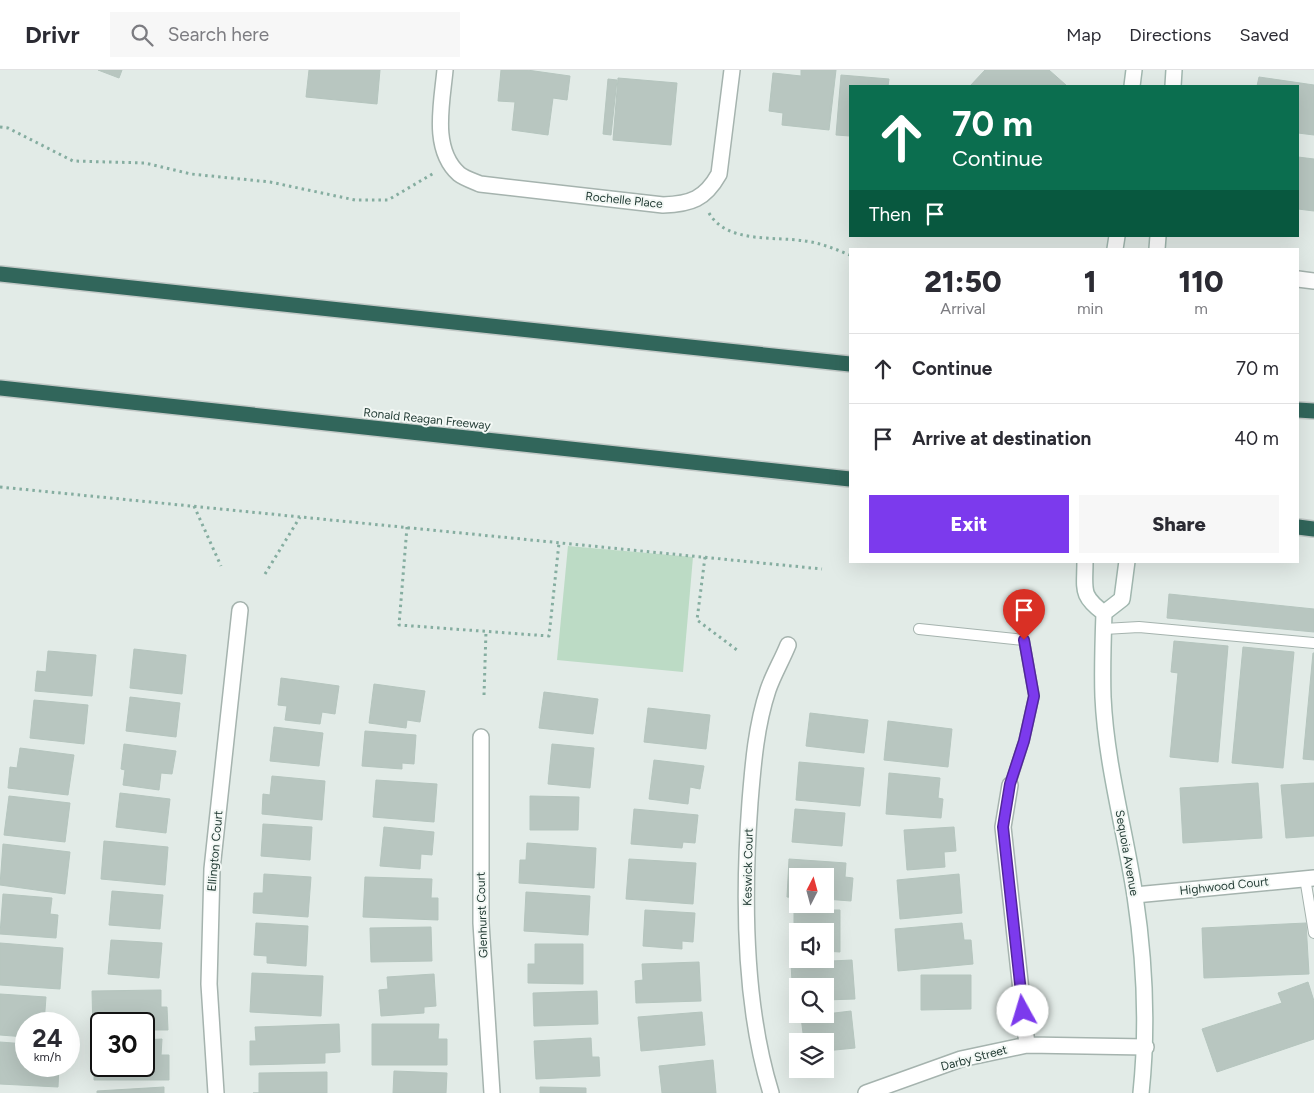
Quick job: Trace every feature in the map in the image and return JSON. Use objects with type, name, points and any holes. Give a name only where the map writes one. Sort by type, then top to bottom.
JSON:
[{"type":"highway","points":[[0,274],[849,364]]},
{"type":"highway","name":"Ronald Reagan Freeway","points":[[0,388],[849,479]]},
{"type":"highway","points":[[1299,410],[1314,411]]},
{"type":"highway","points":[[1299,527],[1314,529]]},
{"type":"street","points":[[445,70],[440,127],[449,163]]},
{"type":"street","points":[[700,197],[711,188],[720,174],[732,70]]},
{"type":"street","points":[[1132,85],[1134,70]]},
{"type":"street","points":[[1173,85],[1174,70]]},
{"type":"street","name":"Rochelle Place","points":[[449,163],[460,175],[480,184],[663,205],[681,204],[700,197]]},
{"type":"street","points":[[1299,279],[1314,281]]},
{"type":"street","points":[[1085,563],[1086,595],[1088,600],[1104,614],[1122,599],[1127,563]]},
{"type":"street","name":"Ellington Court","points":[[216,1093],[210,984],[212,869],[240,610]]},
{"type":"street","name":"Sequoia Avenue","points":[[1104,614],[1103,698],[1112,770],[1145,971],[1146,1047],[1142,1093]]},
{"type":"street","name":"Keswick Court","points":[[771,1093],[756,1025],[748,953],[748,838],[754,753],[768,690],[788,645]]},
{"type":"street","name":"Glenhurst Court","points":[[481,737],[481,923],[492,1093]]},
{"type":"street","points":[[1010,784],[1003,827],[1026,1045]]},
{"type":"street","name":"Highwood Court","points":[[1134,895],[1310,878]]},
{"type":"street","name":"Darby Street","points":[[866,1093],[961,1059],[1026,1045],[1146,1047]]},
{"type":"lane","points":[[1104,629],[1139,627],[1314,643]]},
{"type":"lane","points":[[919,629],[1024,640],[1034,696],[1024,741],[1010,784]]},
{"type":"lane","points":[[1310,878],[1314,933]]},
{"type":"path","points":[[0,128],[8,128],[73,161],[145,163],[191,174],[270,182],[355,200],[388,200],[449,163]]},
{"type":"path","points":[[700,197],[714,222],[731,231],[756,237],[818,243],[849,255]]},
{"type":"path","points":[[0,487],[822,569]]},
{"type":"path","points":[[194,506],[221,566]]},
{"type":"path","points":[[265,574],[300,517]]},
{"type":"path","points":[[407,527],[399,625],[550,636],[559,542]]},
{"type":"path","points":[[705,557],[697,620],[737,650]]},
{"type":"path","points":[[484,694],[486,631]]},
{"type":"green space","points":[[568,546],[693,557],[683,672],[557,660]]},
{"type":"building","points":[[98,70],[122,70],[119,78]]},
{"type":"building","points":[[309,70],[380,70],[377,104],[306,97]]},
{"type":"building","points":[[501,70],[527,70],[570,76],[567,100],[553,98],[548,135],[512,130],[515,102],[498,101]]},
{"type":"building","points":[[801,70],[836,70],[829,130],[782,125],[783,113],[769,111],[773,73],[801,76]]},
{"type":"building","points":[[985,70],[1049,70],[1066,85],[971,85]]},
{"type":"building","points":[[841,75],[889,79],[888,85],[849,85],[849,136],[836,135]]},
{"type":"building","points":[[1259,77],[1314,85],[1314,135],[1299,133],[1299,85],[1257,85]]},
{"type":"building","points":[[618,78],[677,83],[671,145],[613,140]]},
{"type":"building","points":[[608,79],[617,80],[611,135],[603,134]]},
{"type":"building","points":[[1299,157],[1314,159],[1314,211],[1299,209]]},
{"type":"building","points":[[1169,594],[1314,609],[1314,632],[1167,618]]},
{"type":"building","points":[[1174,641],[1228,646],[1218,762],[1170,757],[1178,673],[1171,672]]},
{"type":"building","points":[[1243,647],[1294,652],[1283,768],[1232,763]]},
{"type":"building","points":[[134,649],[186,655],[182,694],[130,688]]},
{"type":"building","points":[[48,651],[96,655],[92,696],[35,691],[37,671],[46,672]]},
{"type":"building","points":[[1314,653],[1314,760],[1303,759]]},
{"type":"building","points":[[281,678],[339,686],[335,714],[322,712],[320,724],[285,720],[287,706],[278,705]]},
{"type":"building","points":[[374,684],[425,691],[420,722],[407,720],[406,728],[369,723]]},
{"type":"building","points":[[544,692],[598,699],[593,734],[539,728]]},
{"type":"building","points":[[130,697],[180,703],[176,737],[126,731]]},
{"type":"building","points":[[34,700],[88,705],[84,744],[30,738]]},
{"type":"building","points":[[648,708],[710,715],[706,749],[644,742]]},
{"type":"building","points":[[810,713],[868,720],[864,753],[806,746]]},
{"type":"building","points":[[888,721],[952,729],[948,767],[884,760]]},
{"type":"building","points":[[274,727],[323,733],[319,766],[270,761]]},
{"type":"building","points":[[365,731],[416,735],[414,764],[402,763],[402,769],[362,766]]},
{"type":"building","points":[[124,744],[176,751],[172,774],[161,773],[159,790],[123,785],[125,770],[121,769]]},
{"type":"building","points":[[552,744],[594,748],[590,788],[548,784]]},
{"type":"building","points":[[20,748],[74,755],[68,795],[8,788],[10,767],[17,768]]},
{"type":"building","points":[[654,760],[704,766],[700,789],[690,787],[688,804],[649,799]]},
{"type":"building","points":[[799,762],[864,768],[860,806],[796,800]]},
{"type":"building","points":[[889,773],[940,778],[938,798],[943,799],[941,818],[886,814]]},
{"type":"building","points":[[272,776],[325,781],[322,820],[262,814],[263,794],[270,795]]},
{"type":"building","points":[[376,780],[437,784],[434,822],[373,817]]},
{"type":"building","points":[[1258,783],[1262,838],[1183,843],[1180,788]]},
{"type":"building","points":[[1314,783],[1314,836],[1286,838],[1281,785]]},
{"type":"building","points":[[120,793],[170,799],[166,833],[116,827]]},
{"type":"building","points":[[9,796],[70,803],[65,842],[4,835]]},
{"type":"building","points":[[530,796],[579,797],[578,830],[530,830]]},
{"type":"building","points":[[634,809],[698,815],[695,843],[683,842],[682,848],[631,844]]},
{"type":"building","points":[[795,809],[845,813],[842,846],[792,842]]},
{"type":"building","points":[[263,824],[312,827],[310,860],[261,856]]},
{"type":"building","points":[[384,827],[434,832],[432,855],[421,854],[420,869],[380,866]]},
{"type":"building","points":[[954,827],[956,851],[944,852],[945,867],[907,870],[904,830]]},
{"type":"building","points":[[104,841],[168,847],[165,885],[101,879]]},
{"type":"building","points":[[527,843],[596,848],[594,888],[519,883],[520,860],[526,860]]},
{"type":"building","points":[[3,844],[70,852],[65,894],[0,885]]},
{"type":"building","points":[[629,859],[696,863],[693,904],[626,899]]},
{"type":"building","points":[[789,859],[846,863],[845,877],[853,878],[851,901],[834,900],[834,868],[789,868],[789,897],[787,897]]},
{"type":"building","points":[[264,874],[311,877],[308,917],[253,913],[254,893],[263,893]]},
{"type":"building","points":[[959,874],[962,913],[900,919],[897,880]]},
{"type":"building","points":[[365,877],[432,879],[431,898],[438,898],[438,920],[363,917]]},
{"type":"building","points":[[112,891],[163,895],[160,929],[109,925]]},
{"type":"building","points":[[526,892],[590,896],[588,935],[524,931]]},
{"type":"building","points":[[3,894],[52,898],[50,914],[58,915],[56,938],[0,934]]},
{"type":"building","points":[[645,910],[695,913],[693,942],[682,941],[682,949],[643,946]]},
{"type":"building","points":[[834,910],[840,910],[840,952],[834,952],[834,923],[794,923],[794,913],[834,913]]},
{"type":"building","points":[[256,923],[308,926],[306,966],[267,963],[267,956],[254,955]]},
{"type":"building","points":[[962,923],[964,940],[971,940],[973,964],[898,971],[895,929]]},
{"type":"building","points":[[1306,923],[1309,974],[1204,978],[1202,928]]},
{"type":"building","points":[[431,927],[432,961],[371,962],[370,928]]},
{"type":"building","points":[[111,940],[162,943],[159,978],[108,974]]},
{"type":"building","points":[[0,943],[63,948],[60,989],[0,985]]},
{"type":"building","points":[[535,944],[583,944],[583,984],[528,983],[528,964],[535,964]]},
{"type":"building","points":[[852,960],[855,999],[834,1000],[834,978],[792,978],[791,968],[834,968],[834,961]]},
{"type":"building","points":[[699,962],[701,1001],[636,1003],[635,981],[643,980],[642,964]]},
{"type":"building","points":[[252,973],[323,976],[321,1016],[250,1012]]},
{"type":"building","points":[[434,974],[436,1006],[424,1007],[424,1013],[381,1016],[379,990],[388,989],[387,977]]},
{"type":"building","points":[[921,975],[971,975],[971,1009],[921,1010]]},
{"type":"building","points":[[1308,982],[1314,1001],[1314,1039],[1217,1072],[1202,1029],[1282,1003],[1278,993]]},
{"type":"building","points":[[161,990],[161,1007],[167,1007],[168,1030],[155,1030],[155,1012],[93,1012],[92,991]]},
{"type":"building","points":[[597,991],[598,1024],[534,1026],[533,993]]},
{"type":"building","points":[[0,994],[46,997],[45,1012],[15,1012],[15,1036],[0,1035]]},
{"type":"building","points":[[851,1011],[855,1048],[834,1050],[834,1033],[803,1033],[802,1023],[834,1023],[834,1013]]},
{"type":"building","points":[[702,1012],[705,1045],[641,1051],[638,1017]]},
{"type":"building","points":[[339,1024],[340,1052],[325,1053],[325,1063],[250,1065],[250,1041],[256,1041],[255,1027]]},
{"type":"building","points":[[372,1024],[439,1024],[438,1039],[447,1039],[447,1065],[372,1065]]},
{"type":"building","points":[[591,1038],[592,1057],[599,1057],[600,1076],[536,1079],[534,1041]]},
{"type":"building","points":[[155,1039],[162,1039],[161,1055],[169,1055],[169,1080],[94,1080],[94,1077],[155,1077]]},
{"type":"building","points":[[0,1042],[15,1043],[15,1077],[58,1077],[58,1087],[0,1084]]},
{"type":"building","points":[[713,1060],[716,1093],[662,1093],[659,1066]]},
{"type":"building","points":[[394,1071],[447,1073],[446,1093],[393,1093]]},
{"type":"building","points":[[327,1072],[327,1093],[259,1093],[259,1073]]},
{"type":"building","points":[[164,1087],[164,1093],[97,1093],[97,1091]]},
{"type":"building","points":[[540,1087],[586,1088],[586,1093],[540,1093]]},
{"type":"route","points":[[1023,1011],[1003,827],[1010,784],[1024,741],[1034,696],[1024,640]]}]
